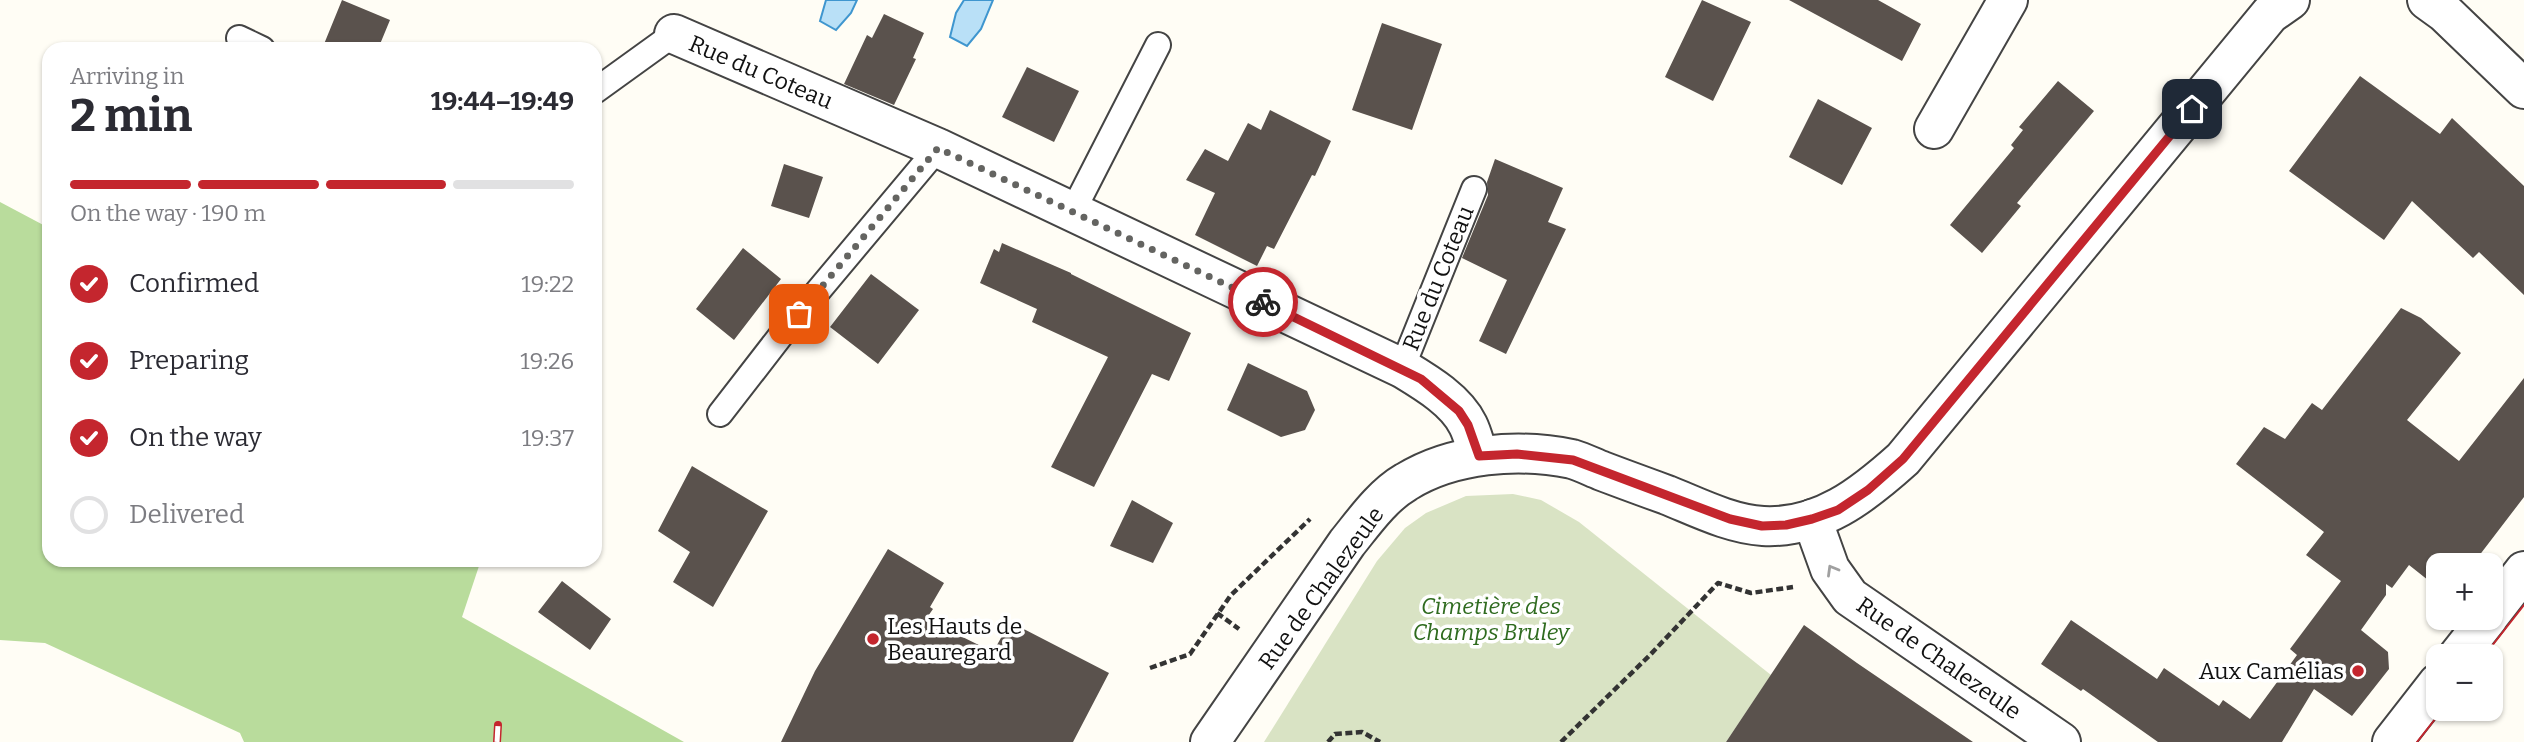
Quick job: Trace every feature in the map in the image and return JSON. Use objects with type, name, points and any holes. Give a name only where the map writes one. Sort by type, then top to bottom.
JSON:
[{"type":"street","points":[[1934,129],[2008,0]]},
{"type":"street","points":[[1812,519],[1838,510],[1868,490],[1903,459],[2270,14],[2290,0]]},
{"type":"street","points":[[2427,0],[2445,13],[2524,89]]},
{"type":"street","name":"Rue du Coteau","points":[[674,34],[938,148],[1402,368],[1421,379],[1459,411],[1468,425],[1479,456]]},
{"type":"street","name":"Rue de Chalezeule","points":[[1210,742],[1372,512],[1405,482],[1443,464],[1479,456],[1517,454],[1573,460],[1730,519],[1762,526],[1786,525],[1812,519],[1830,569],[1850,597],[2061,742]]},
{"type":"street","points":[[2503,598],[2524,571]]},
{"type":"street","points":[[2467,644],[2478,630]]},
{"type":"street","points":[[2392,742],[2426,698]]},
{"type":"lane","name":"Rue du Coteau","points":[[602,86],[674,34]]},
{"type":"lane","points":[[239,38],[247,42]]},
{"type":"lane","points":[[1073,211],[1158,45]]},
{"type":"lane","points":[[720,414],[782,334],[938,148]]},
{"type":"lane","name":"Rue du Coteau","points":[[1402,368],[1474,189]]},
{"type":"path","points":[[1150,668],[1190,654],[1231,595],[1314,516]]},
{"type":"path","points":[[1562,742],[1718,583],[1751,593],[1798,586]]},
{"type":"path","points":[[1217,613],[1246,634]]},
{"type":"path","points":[[1328,742],[1335,734],[1362,732],[1380,742]]},
{"type":"green space","points":[[0,202],[42,224],[42,567],[479,567],[462,617],[684,742],[244,742],[240,733],[45,643],[0,640]]},
{"type":"green space","name":"Cimetière des Champs Bruley","points":[[1513,494],[1541,500],[1579,522],[1771,675],[1726,742],[1264,742],[1377,561],[1405,528],[1426,513],[1466,496]]},
{"type":"water","points":[[826,0],[857,0],[851,13],[836,30],[820,21]]},
{"type":"water","points":[[964,0],[993,0],[981,29],[967,46],[950,37],[956,13]]},
{"type":"building","points":[[342,0],[390,20],[381,42],[325,42]]},
{"type":"building","points":[[1702,0],[1751,22],[1713,101],[1665,77]]},
{"type":"building","points":[[1789,0],[1878,0],[1921,24],[1902,61]]},
{"type":"building","points":[[884,14],[924,33],[913,58],[916,59],[894,105],[844,84],[867,35],[872,38]]},
{"type":"building","points":[[1382,23],[1442,44],[1412,130],[1352,110]]},
{"type":"building","points":[[1027,67],[1079,91],[1054,142],[1002,117]]},
{"type":"building","points":[[2360,76],[2440,134],[2452,118],[2524,186],[2524,295],[2479,252],[2473,258],[2412,201],[2384,240],[2289,171]]},
{"type":"building","points":[[2058,81],[2094,111],[2017,203],[2021,206],[1982,253],[1950,225],[2014,148],[2011,145],[2023,130],[2019,127]]},
{"type":"building","points":[[1818,99],[1872,128],[1842,185],[1789,157]]},
{"type":"building","points":[[1270,110],[1331,141],[1315,176],[1312,175],[1274,249],[1267,246],[1257,266],[1195,235],[1215,193],[1186,180],[1205,149],[1228,161],[1248,123],[1261,130]]},
{"type":"building","points":[[1495,159],[1563,188],[1548,222],[1566,229],[1506,354],[1479,341],[1507,280],[1462,258],[1488,195],[1487,182]]},
{"type":"building","points":[[784,164],[823,177],[809,218],[771,206]]},
{"type":"building","points":[[1002,243],[1071,273],[1191,333],[1169,381],[1152,374],[1094,487],[1051,467],[1108,357],[1032,322],[1037,309],[980,283],[994,249],[999,252]]},
{"type":"building","points":[[743,248],[781,279],[734,340],[696,309]]},
{"type":"building","points":[[871,274],[919,310],[878,364],[830,327]]},
{"type":"building","points":[[2401,308],[2421,318],[2461,353],[2407,420],[2459,461],[2524,378],[2524,497],[2481,553],[2426,553],[2426,578],[2409,565],[2392,588],[2386,584],[2386,595],[2361,630],[2388,652],[2389,669],[2352,716],[2314,689],[2282,742],[2158,742],[2083,689],[2081,691],[2041,664],[2071,620],[2157,679],[2164,668],[2219,706],[2223,700],[2250,719],[2297,655],[2290,649],[2341,581],[2306,555],[2324,532],[2236,464],[2264,427],[2285,439],[2312,403],[2322,410]]},
{"type":"building","points":[[1248,363],[1307,391],[1315,410],[1305,430],[1281,437],[1227,410]]},
{"type":"building","points":[[692,466],[768,511],[713,607],[673,582],[690,552],[658,531]]},
{"type":"building","points":[[1132,500],[1173,523],[1153,563],[1110,546]]},
{"type":"building","points":[[888,549],[944,583],[926,619],[993,652],[1010,622],[1109,673],[1073,742],[781,742],[815,671]]},
{"type":"building","points":[[562,581],[611,619],[590,650],[538,612]]},
{"type":"building","points":[[1804,625],[1857,663],[1973,742],[1726,742]]},
{"type":"tram line","points":[[2493,644],[2524,605]]},
{"type":"tram line","points":[[2417,742],[2434,721]]},
{"type":"railway","points":[[497,742],[498,725]]},
{"type":"way so far","points":[[799,314],[938,148],[1263,302]]},
{"type":"place","name":"Les Hauts de Beauregard","points":[[873,639]]},
{"type":"place","name":"Aux Camélias","points":[[2358,671]]},
{"type":"route","points":[[1263,302],[1421,379],[1459,411],[1468,425],[1479,456],[1517,454],[1573,460],[1730,519],[1762,526],[1786,525],[1838,510],[1868,490],[1903,459],[2192,109]]}]
